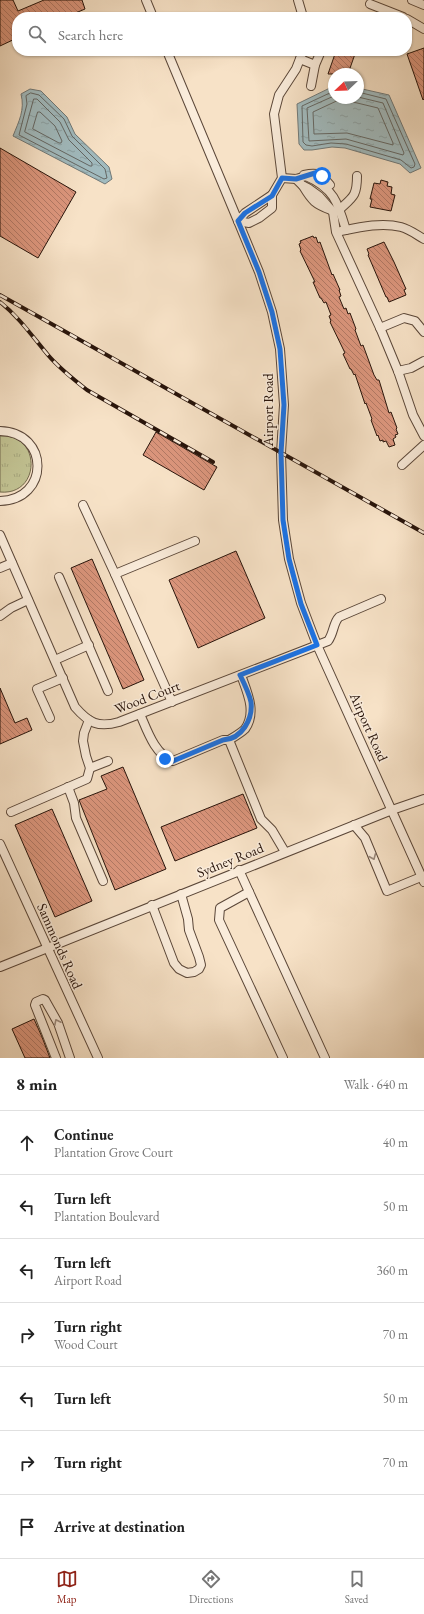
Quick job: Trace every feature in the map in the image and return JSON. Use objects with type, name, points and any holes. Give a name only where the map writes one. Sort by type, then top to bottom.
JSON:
[{"type":"street","points":[[146,0],[151,12]]},
{"type":"street","points":[[298,0],[302,12]]},
{"type":"street","points":[[412,0],[424,5]]},
{"type":"street","points":[[370,4],[390,12]]},
{"type":"street","points":[[412,22],[424,29]]},
{"type":"street","name":"Airport Road","points":[[169,56],[259,272],[272,312],[280,349],[284,405],[281,453],[283,520],[289,559],[301,604],[317,645],[423,880]]},
{"type":"street","points":[[238,221],[245,213],[272,196],[282,178],[274,114],[279,95],[296,69],[301,56]]},
{"type":"street","points":[[311,86],[315,65],[319,56]]},
{"type":"street","points":[[300,59],[315,65]]},
{"type":"street","points":[[282,178],[298,178],[306,176],[320,182],[330,192],[346,230]]},
{"type":"street","points":[[357,176],[357,185],[353,198],[337,209],[335,218],[336,232],[380,328],[422,427],[424,436]]},
{"type":"street","points":[[298,178],[302,185],[337,209]]},
{"type":"street","points":[[238,221],[249,223],[263,215],[272,208],[272,196]]},
{"type":"street","points":[[336,232],[366,226],[388,225],[401,227],[424,238]]},
{"type":"street","points":[[380,328],[404,318],[415,321],[424,332]]},
{"type":"street","points":[[398,371],[411,368],[424,361]]},
{"type":"street","points":[[0,431],[9,431],[21,436],[30,443],[36,453],[38,465],[37,476],[32,487],[23,495],[12,500],[0,501]]},
{"type":"street","points":[[402,465],[424,445]]},
{"type":"street","points":[[83,505],[172,702]]},
{"type":"street","name":"Wood Court","points":[[0,535],[76,706],[85,718],[96,724],[108,726],[317,645],[328,640],[332,635],[335,622],[339,617],[381,599]]},
{"type":"street","points":[[115,574],[195,541]]},
{"type":"street","points":[[0,568],[12,563]]},
{"type":"street","points":[[59,577],[108,691]]},
{"type":"street","points":[[0,616],[10,608],[28,600]]},
{"type":"street","points":[[55,660],[89,645]]},
{"type":"street","points":[[140,714],[152,741],[165,759],[173,761],[223,740],[229,740],[244,730],[250,718],[251,702],[240,675]]},
{"type":"street","points":[[50,718],[37,689],[63,678]]},
{"type":"street","points":[[11,812],[87,779],[90,768],[83,741],[84,732],[89,720]]},
{"type":"street","points":[[229,740],[261,819],[272,830],[285,852]]},
{"type":"street","points":[[90,768],[108,761]]},
{"type":"street","points":[[68,787],[74,803],[76,818],[103,881]]},
{"type":"street","name":"Sydney Road","points":[[0,966],[239,870],[424,799]]},
{"type":"street","points":[[354,825],[365,838],[388,891],[423,880]]},
{"type":"street","name":"Sammonds Road","points":[[0,844],[46,948],[98,1058]]},
{"type":"street","points":[[239,870],[325,1058]]},
{"type":"street","points":[[249,892],[220,908],[219,920],[283,1058]]},
{"type":"street","points":[[152,905],[174,963],[179,969],[187,973],[194,972],[200,969],[201,965],[189,930],[188,919],[181,894]]},
{"type":"street","points":[[56,1058],[35,1005],[36,1002],[43,999],[58,1023],[70,1058]]},
{"type":"green space","points":[[0,436],[14,438],[23,444],[29,453],[31,464],[29,475],[23,485],[13,491],[0,492]]},
{"type":"water","points":[[30,89],[41,91],[67,117],[75,134],[109,167],[112,179],[105,184],[13,136],[22,110],[21,94]]},
{"type":"water","points":[[328,89],[328,104],[364,104],[364,89],[389,95],[421,168],[410,173],[400,164],[345,148],[332,147],[304,150],[299,144],[297,104]]},
{"type":"building","points":[[0,0],[13,0],[18,11],[44,0],[82,0],[85,9],[78,12],[12,12],[12,40],[0,46]]},
{"type":"building","points":[[424,48],[423,100],[408,56],[412,56],[412,52]]},
{"type":"building","points":[[334,56],[354,56],[350,68],[330,68]]},
{"type":"building","points":[[0,148],[76,192],[38,258],[0,236]]},
{"type":"building","points":[[381,180],[388,182],[387,186],[392,187],[391,194],[395,195],[391,211],[370,207],[372,199],[370,199],[374,183],[380,184]]},
{"type":"building","points":[[313,236],[314,238],[316,237],[318,243],[320,242],[332,275],[333,274],[340,290],[341,296],[339,297],[344,309],[346,308],[348,314],[350,313],[361,346],[363,345],[374,375],[377,380],[379,380],[389,413],[391,412],[397,428],[398,434],[395,435],[396,437],[393,439],[395,445],[389,447],[386,441],[380,441],[378,435],[377,436],[355,374],[354,375],[350,369],[343,354],[345,353],[330,322],[329,316],[331,315],[326,302],[324,303],[320,298],[313,282],[315,282],[300,251],[300,241]]},
{"type":"building","points":[[384,242],[406,289],[404,290],[406,295],[389,302],[368,255],[367,249]]},
{"type":"building","points":[[156,432],[217,467],[204,490],[143,455]]},
{"type":"building","points":[[236,551],[265,618],[198,648],[169,580]]},
{"type":"building","points":[[92,559],[144,680],[123,689],[71,568]]},
{"type":"building","points":[[0,688],[15,723],[27,718],[32,730],[0,744]]},
{"type":"building","points":[[123,767],[166,869],[115,890],[79,800],[107,789],[101,776]]},
{"type":"building","points":[[243,794],[257,828],[175,861],[161,827]]},
{"type":"building","points":[[52,809],[92,901],[55,917],[15,825]]},
{"type":"building","points":[[34,1019],[50,1058],[25,1058],[12,1029]]},
{"type":"railway","points":[[0,295],[424,533]]},
{"type":"railway","points":[[0,302],[19,320],[48,355],[71,378],[87,390],[213,462]]},
{"type":"route","points":[[165,759],[173,761],[223,740],[229,740],[244,730],[250,718],[251,702],[240,675],[317,645],[301,604],[289,559],[283,520],[281,453],[284,405],[280,349],[272,312],[259,272],[238,221],[245,213],[272,196],[282,178],[296,179],[301,176],[315,173],[322,176]]}]
